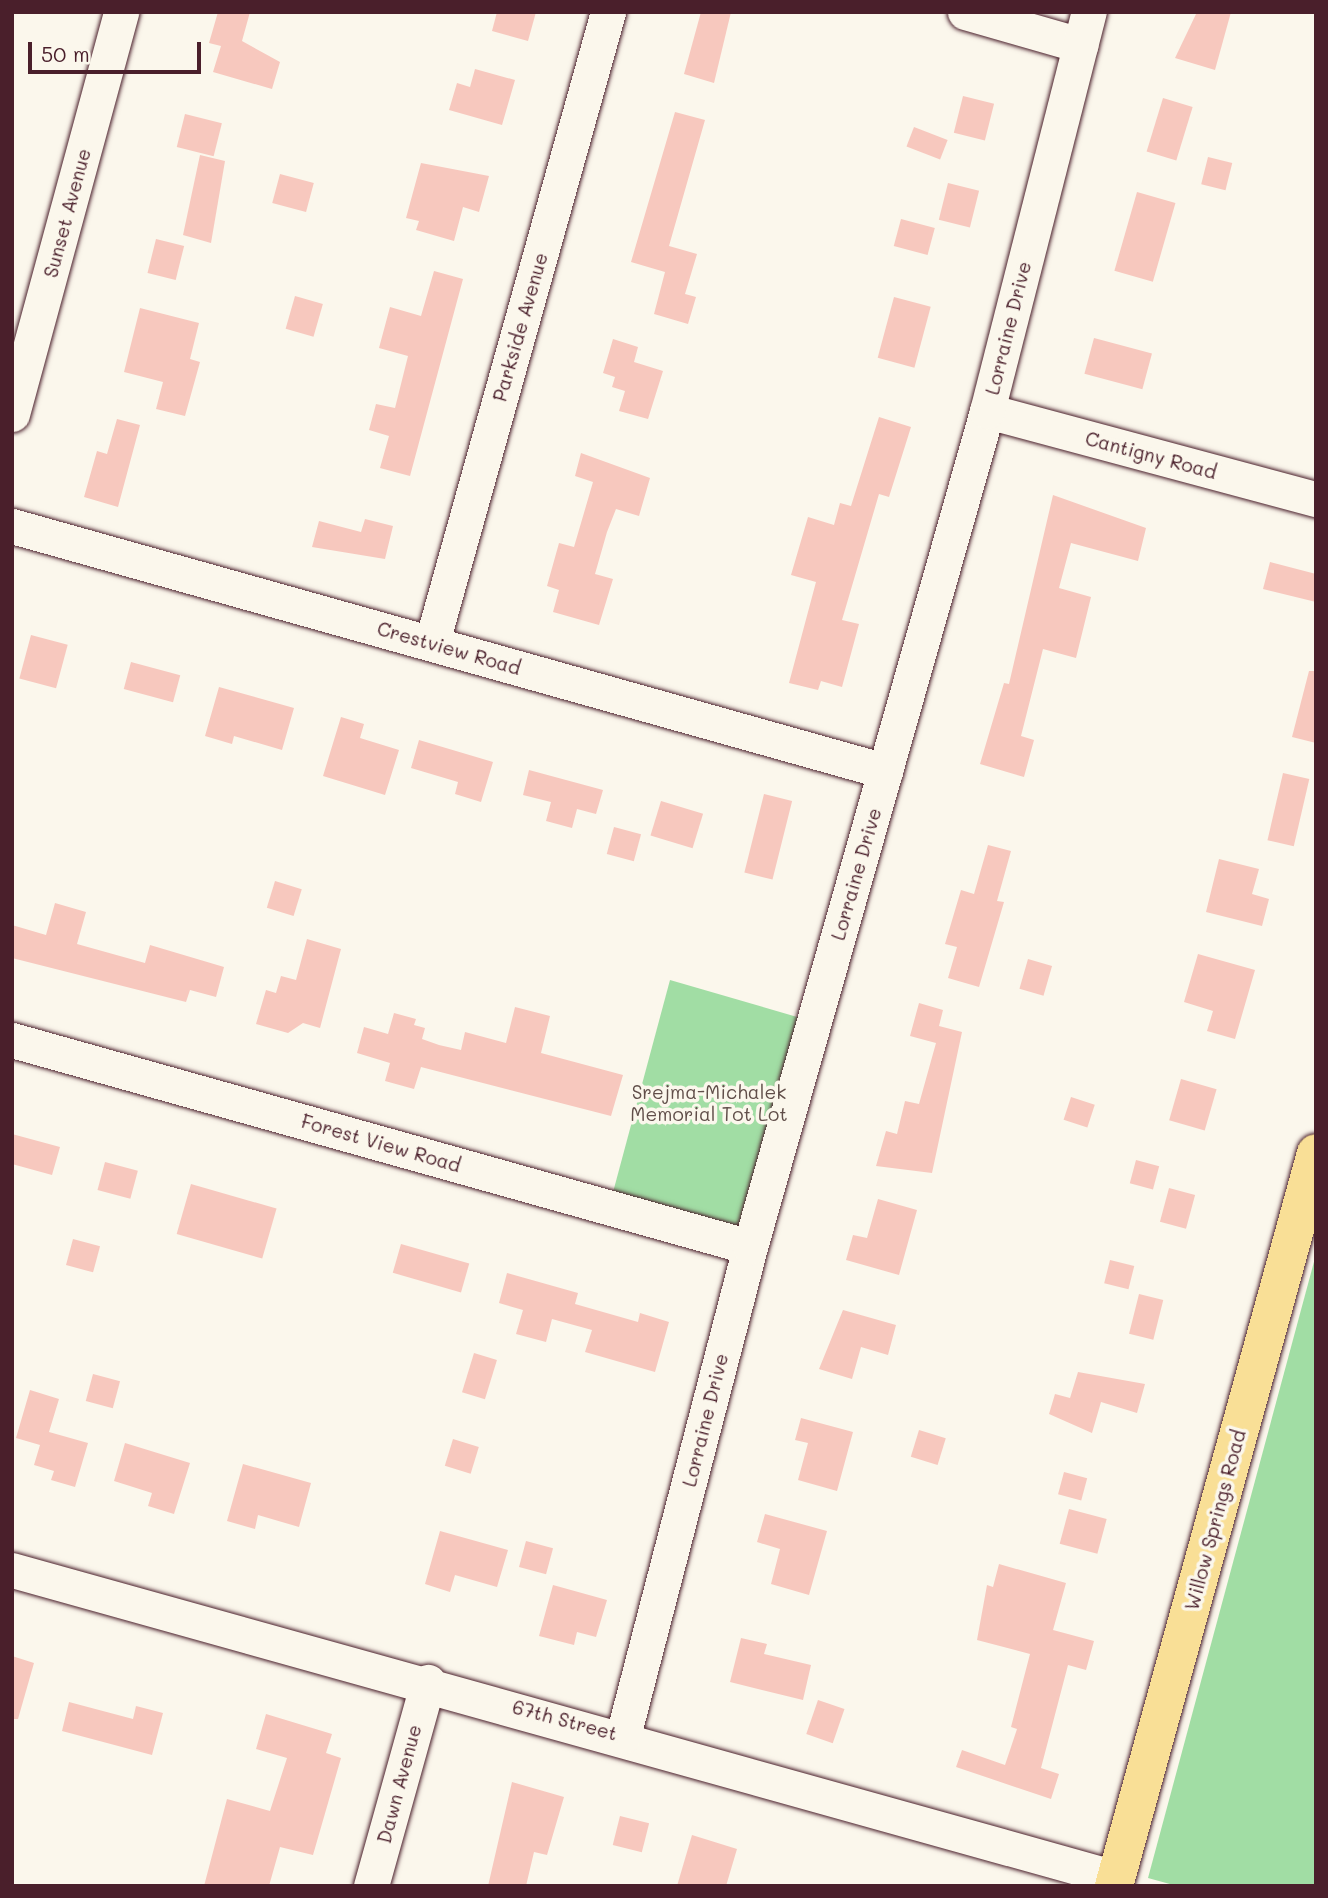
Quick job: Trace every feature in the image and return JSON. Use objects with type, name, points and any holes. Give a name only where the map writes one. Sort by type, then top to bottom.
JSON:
[{"type":"main road","name":"Willow Springs Road","points":[[1115,1882],[1316,1153]]},
{"type":"street","name":"Sunset Avenue","points":[[12,414],[121,12]]},
{"type":"street","name":"Parkside Avenue","points":[[432,642],[608,12]]},
{"type":"street","points":[[965,12],[1084,29]]},
{"type":"street","name":"Lorraine Drive","points":[[623,1736],[750,1247],[987,411],[1084,29]]},
{"type":"street","name":"Cantigny Road","points":[[987,411],[1316,499]]},
{"type":"street","name":"Crestview Road","points":[[12,526],[885,771]]},
{"type":"street","name":"Forest View Road","points":[[12,1040],[750,1247]]},
{"type":"street","name":"67th Street","points":[[12,1570],[623,1736],[1115,1882]]},
{"type":"street","name":"Dawn Avenue","points":[[372,1886],[428,1682]]},
{"type":"green space","name":"Srejma-Michalek Memorial Tot Lot","points":[[670,980],[804,1019],[751,1215],[736,1229],[612,1196]]},
{"type":"green space","points":[[1315,1258],[1316,1886],[1177,1886],[1148,1878]]},
{"type":"building","points":[[218,12],[250,12],[242,41],[280,62],[272,89],[213,72],[221,46],[209,43]]},
{"type":"building","points":[[497,12],[536,12],[528,41],[492,31]]},
{"type":"building","points":[[701,12],[731,12],[714,83],[684,74]]},
{"type":"building","points":[[1197,12],[1231,12],[1215,70],[1175,58]]},
{"type":"building","points":[[475,69],[515,80],[502,125],[449,110],[457,83],[470,87]]},
{"type":"building","points":[[963,96],[994,104],[985,141],[954,133]]},
{"type":"building","points":[[1163,98],[1193,107],[1176,161],[1147,152]]},
{"type":"building","points":[[675,112],[705,120],[669,246],[697,254],[685,294],[696,297],[688,324],[654,314],[665,272],[631,262]]},
{"type":"building","points":[[185,114],[222,123],[214,156],[177,147]]},
{"type":"building","points":[[914,127],[948,140],[940,160],[906,147]]},
{"type":"building","points":[[200,155],[225,161],[211,243],[183,235]]},
{"type":"building","points":[[1208,157],[1232,163],[1225,190],[1201,184]]},
{"type":"building","points":[[421,163],[489,176],[479,212],[463,207],[454,241],[416,230],[419,221],[406,218]]},
{"type":"building","points":[[280,174],[314,183],[306,212],[272,203]]},
{"type":"building","points":[[948,183],[979,191],[970,228],[939,220]]},
{"type":"building","points":[[1137,192],[1175,203],[1153,282],[1114,271]]},
{"type":"building","points":[[901,219],[935,228],[928,255],[894,246]]},
{"type":"building","points":[[156,239],[184,246],[176,280],[148,273]]},
{"type":"building","points":[[434,271],[463,279],[410,476],[380,468],[389,436],[369,430],[376,404],[395,408],[408,356],[379,348],[390,307],[421,316]]},
{"type":"building","points":[[295,296],[323,304],[314,337],[286,329]]},
{"type":"building","points":[[894,297],[931,307],[914,368],[878,358]]},
{"type":"building","points":[[140,308],[199,323],[190,359],[200,362],[185,416],[156,409],[163,382],[124,372]]},
{"type":"building","points":[[1094,338],[1152,354],[1142,389],[1084,374]]},
{"type":"building","points":[[613,339],[638,347],[634,362],[663,371],[648,419],[619,411],[625,391],[612,387],[615,377],[603,373]]},
{"type":"building","points":[[879,417],[911,427],[889,497],[879,494],[842,620],[859,624],[842,687],[821,681],[818,690],[789,683],[816,582],[791,575],[808,517],[834,525],[840,503],[851,506]]},
{"type":"building","points":[[117,419],[140,425],[118,507],[84,497],[97,451],[107,454]]},
{"type":"building","points":[[581,453],[650,478],[639,516],[616,509],[607,532],[595,574],[613,579],[599,625],[553,612],[559,590],[547,586],[559,543],[574,547],[593,482],[575,476]]},
{"type":"building","points":[[1053,495],[1146,528],[1138,561],[1071,543],[1059,588],[1091,597],[1076,658],[1043,649],[1021,736],[1034,740],[1024,777],[980,764],[1004,683],[1009,684]]},
{"type":"building","points":[[365,519],[393,526],[385,559],[312,547],[319,521],[361,532]]},
{"type":"building","points":[[1270,562],[1316,574],[1316,602],[1263,589]]},
{"type":"building","points":[[31,635],[68,645],[56,688],[19,678]]},
{"type":"building","points":[[131,662],[180,675],[173,702],[124,689]]},
{"type":"building","points":[[1309,671],[1316,671],[1316,743],[1292,737]]},
{"type":"building","points":[[219,687],[294,708],[282,750],[234,736],[232,744],[205,736]]},
{"type":"building","points":[[341,717],[364,724],[360,738],[399,750],[385,795],[323,776]]},
{"type":"building","points":[[419,740],[493,762],[481,802],[455,794],[458,782],[411,768]]},
{"type":"building","points":[[529,770],[603,790],[596,814],[577,809],[572,828],[546,821],[551,802],[523,795]]},
{"type":"building","points":[[1283,773],[1309,779],[1294,846],[1267,840]]},
{"type":"building","points":[[764,794],[792,801],[773,880],[744,873]]},
{"type":"building","points":[[661,801],[703,814],[693,848],[650,835]]},
{"type":"building","points":[[614,827],[641,834],[634,861],[607,854]]},
{"type":"building","points":[[988,845],[1011,851],[997,901],[1004,902],[979,987],[948,978],[957,947],[945,944],[961,890],[974,894]]},
{"type":"building","points":[[1219,859],[1259,869],[1252,894],[1269,899],[1262,926],[1206,912]]},
{"type":"building","points":[[275,881],[302,889],[294,916],[267,908]]},
{"type":"building","points":[[55,903],[86,912],[77,944],[145,963],[150,945],[224,967],[216,997],[190,990],[186,1002],[12,958],[12,925],[46,935]]},
{"type":"building","points":[[307,939],[341,949],[320,1028],[303,1023],[288,1033],[256,1024],[266,990],[276,993],[281,976],[296,980]]},
{"type":"building","points":[[1198,954],[1255,970],[1235,1039],[1207,1031],[1213,1011],[1184,1002]]},
{"type":"building","points":[[1028,959],[1052,966],[1043,996],[1019,989]]},
{"type":"building","points":[[919,1003],[943,1010],[939,1026],[962,1032],[932,1173],[876,1166],[886,1131],[897,1134],[905,1101],[919,1104],[936,1043],[910,1036]]},
{"type":"building","points":[[515,1007],[550,1016],[541,1053],[623,1075],[611,1116],[421,1067],[414,1089],[385,1081],[390,1063],[357,1053],[364,1027],[388,1034],[394,1013],[416,1019],[414,1025],[425,1028],[422,1039],[439,1045],[461,1050],[465,1032],[506,1043]]},
{"type":"building","points":[[1181,1079],[1217,1089],[1205,1131],[1169,1120]]},
{"type":"building","points":[[1071,1097],[1095,1105],[1087,1128],[1064,1120]]},
{"type":"building","points":[[12,1134],[60,1147],[52,1175],[12,1164]]},
{"type":"building","points":[[1136,1160],[1159,1166],[1153,1189],[1130,1183]]},
{"type":"building","points":[[105,1162],[138,1171],[130,1199],[97,1190]]},
{"type":"building","points":[[191,1184],[277,1209],[262,1259],[177,1234]]},
{"type":"building","points":[[1169,1188],[1195,1195],[1186,1229],[1160,1222]]},
{"type":"building","points":[[878,1199],[917,1210],[899,1275],[846,1260],[853,1235],[867,1238]]},
{"type":"building","points":[[73,1239],[100,1246],[93,1272],[66,1265]]},
{"type":"building","points":[[401,1244],[469,1264],[461,1292],[393,1273]]},
{"type":"building","points":[[1110,1260],[1134,1266],[1128,1289],[1104,1283]]},
{"type":"building","points":[[507,1273],[578,1293],[575,1304],[638,1322],[640,1313],[669,1322],[655,1372],[585,1352],[592,1330],[552,1319],[546,1342],[516,1334],[523,1310],[499,1303]]},
{"type":"building","points":[[1139,1294],[1163,1300],[1153,1340],[1129,1334]]},
{"type":"building","points":[[843,1310],[896,1325],[888,1355],[861,1347],[852,1379],[819,1369]]},
{"type":"building","points":[[474,1353],[497,1360],[485,1399],[462,1392]]},
{"type":"building","points":[[1078,1372],[1145,1384],[1137,1413],[1101,1402],[1092,1433],[1049,1414],[1055,1394],[1070,1398]]},
{"type":"building","points":[[93,1374],[120,1381],[113,1408],[86,1401]]},
{"type":"building","points":[[30,1390],[59,1399],[49,1432],[88,1443],[75,1487],[51,1480],[54,1471],[34,1465],[40,1445],[16,1438]]},
{"type":"building","points":[[801,1418],[853,1432],[837,1491],[798,1480],[808,1443],[795,1440]]},
{"type":"building","points":[[919,1430],[946,1438],[938,1465],[911,1457]]},
{"type":"building","points":[[453,1439],[479,1447],[471,1474],[445,1466]]},
{"type":"building","points":[[125,1443],[190,1463],[174,1514],[148,1506],[152,1493],[114,1481]]},
{"type":"building","points":[[243,1464],[311,1483],[299,1527],[258,1515],[255,1529],[227,1521]]},
{"type":"building","points":[[1064,1472],[1087,1478],[1081,1500],[1058,1494]]},
{"type":"building","points":[[1069,1509],[1107,1519],[1097,1554],[1060,1544]]},
{"type":"building","points":[[765,1514],[827,1531],[809,1595],[771,1584],[780,1549],[757,1542]]},
{"type":"building","points":[[440,1531],[508,1550],[497,1587],[455,1575],[450,1592],[425,1584]]},
{"type":"building","points":[[526,1541],[553,1548],[546,1574],[519,1567]]},
{"type":"building","points":[[999,1564],[1066,1583],[1053,1630],[1094,1641],[1086,1670],[1068,1665],[1041,1768],[1059,1774],[1051,1799],[956,1767],[962,1750],[1005,1765],[1017,1729],[1011,1727],[1030,1654],[977,1640],[987,1585],[993,1587]]},
{"type":"building","points":[[553,1585],[607,1600],[596,1637],[577,1632],[574,1645],[539,1636]]},
{"type":"building","points":[[741,1638],[767,1644],[764,1654],[811,1665],[803,1700],[730,1682]]},
{"type":"building","points":[[12,1656],[34,1663],[18,1719],[12,1719]]},
{"type":"building","points":[[818,1700],[844,1709],[833,1743],[806,1734]]},
{"type":"building","points":[[69,1702],[133,1719],[136,1706],[163,1713],[152,1755],[62,1731]]},
{"type":"building","points":[[266,1714],[332,1734],[326,1753],[341,1758],[313,1855],[280,1847],[269,1886],[204,1886],[227,1799],[270,1811],[287,1758],[256,1749]]},
{"type":"building","points":[[512,1782],[564,1797],[547,1855],[534,1852],[526,1886],[488,1886]]},
{"type":"building","points":[[620,1816],[649,1823],[642,1852],[613,1845]]},
{"type":"building","points":[[692,1835],[737,1849],[726,1886],[677,1886]]}]
